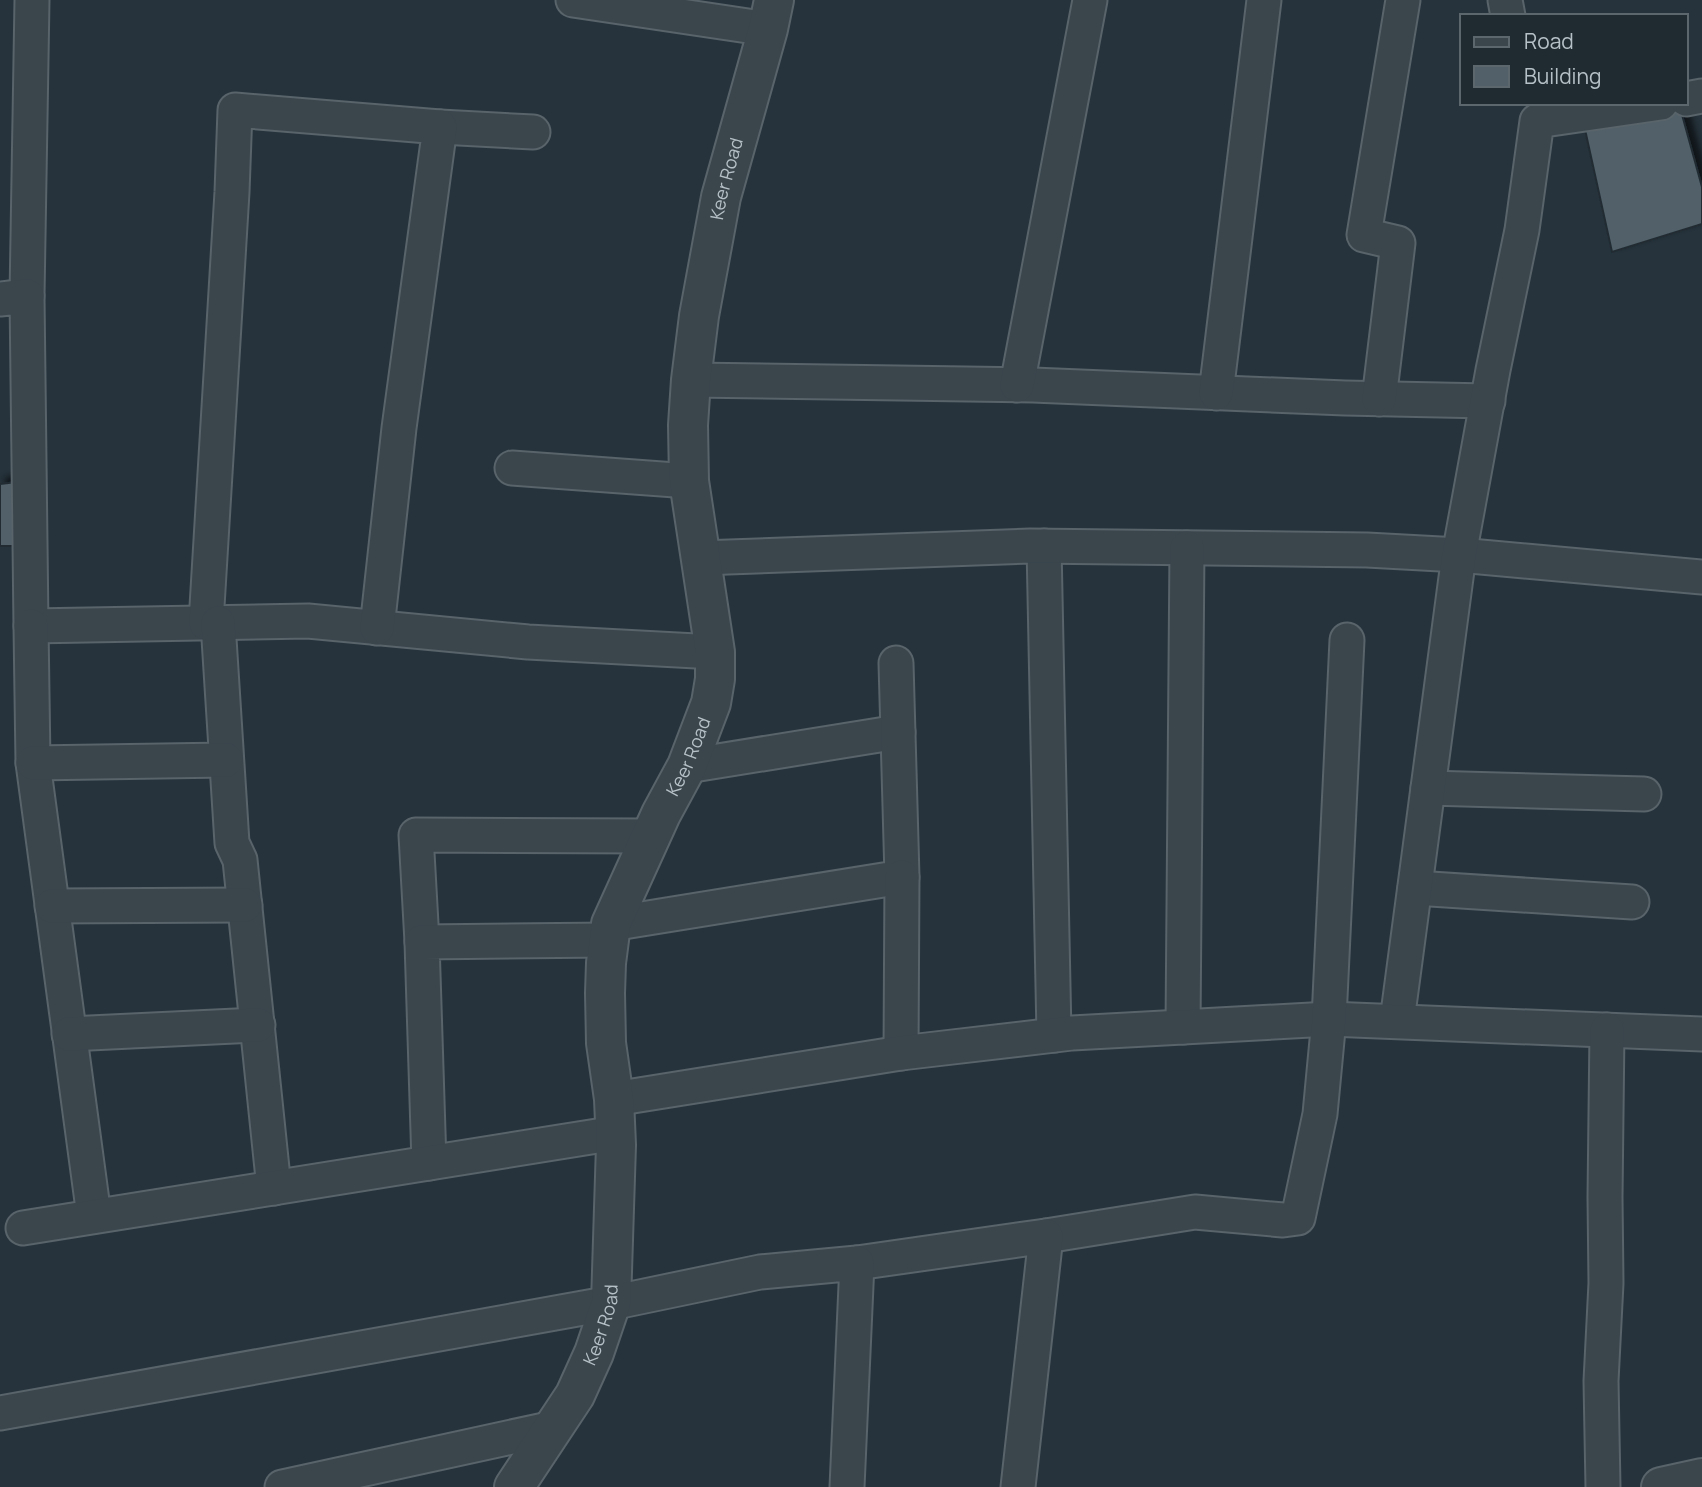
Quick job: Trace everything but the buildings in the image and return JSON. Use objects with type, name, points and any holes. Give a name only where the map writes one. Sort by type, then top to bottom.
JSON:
[{"type":"street","points":[[32,0],[14,298],[31,626],[33,763],[94,1216]]},
{"type":"street","points":[[573,0],[771,14]]},
{"type":"street","points":[[1017,385],[1090,0]]},
{"type":"street","points":[[1216,393],[1264,0]]},
{"type":"street","points":[[1379,398],[1398,243],[1364,235],[1403,0]]},
{"type":"street","name":"Keer Road","points":[[514,1487],[575,1395],[594,1353],[611,1303],[615,1116],[606,1043],[605,993],[610,932],[650,836],[687,766],[711,703],[715,679],[715,652],[689,481],[688,425],[691,380],[699,316],[721,197],[771,14]]},
{"type":"street","points":[[1397,1021],[1459,555],[1522,230],[1534,112],[1633,105]]},
{"type":"street","points":[[274,1188],[240,860],[232,843],[212,623],[236,110],[533,132]]},
{"type":"street","points":[[377,628],[399,428],[440,127]]},
{"type":"street","points":[[691,380],[1017,385],[1488,401]]},
{"type":"street","points":[[512,468],[689,481]]},
{"type":"street","points":[[700,558],[1044,546],[1367,550],[1459,555],[1702,577]]},
{"type":"street","points":[[1044,546],[1054,1035]]},
{"type":"street","points":[[1183,1027],[1187,548]]},
{"type":"street","points":[[31,626],[308,621],[528,642],[715,652]]},
{"type":"street","points":[[0,1413],[611,1303],[760,1272],[857,1264],[1195,1212],[1283,1220],[1298,1218],[1320,1114],[1329,1019],[1347,640]]},
{"type":"street","points":[[896,663],[902,877],[901,1053]]},
{"type":"street","points":[[687,766],[898,732]]},
{"type":"street","points":[[33,763],[226,760]]},
{"type":"street","points":[[1428,788],[1644,794]]},
{"type":"street","points":[[429,1163],[416,835],[650,836]]},
{"type":"street","points":[[422,942],[610,932],[902,877]]},
{"type":"street","points":[[1415,888],[1632,902]]},
{"type":"street","points":[[52,906],[245,905]]},
{"type":"street","points":[[23,1228],[429,1163],[615,1116],[901,1053],[1054,1035],[1329,1019],[1702,1034]]},
{"type":"street","points":[[69,1034],[258,1025]]},
{"type":"street","points":[[1603,1487],[1601,1381],[1606,1283],[1607,1030]]},
{"type":"street","points":[[1018,1487],[1045,1236]]},
{"type":"street","points":[[847,1487],[857,1264]]},
{"type":"street","points":[[282,1487],[553,1428]]},
{"type":"street","points":[[1661,1487],[1702,1478]]}]
